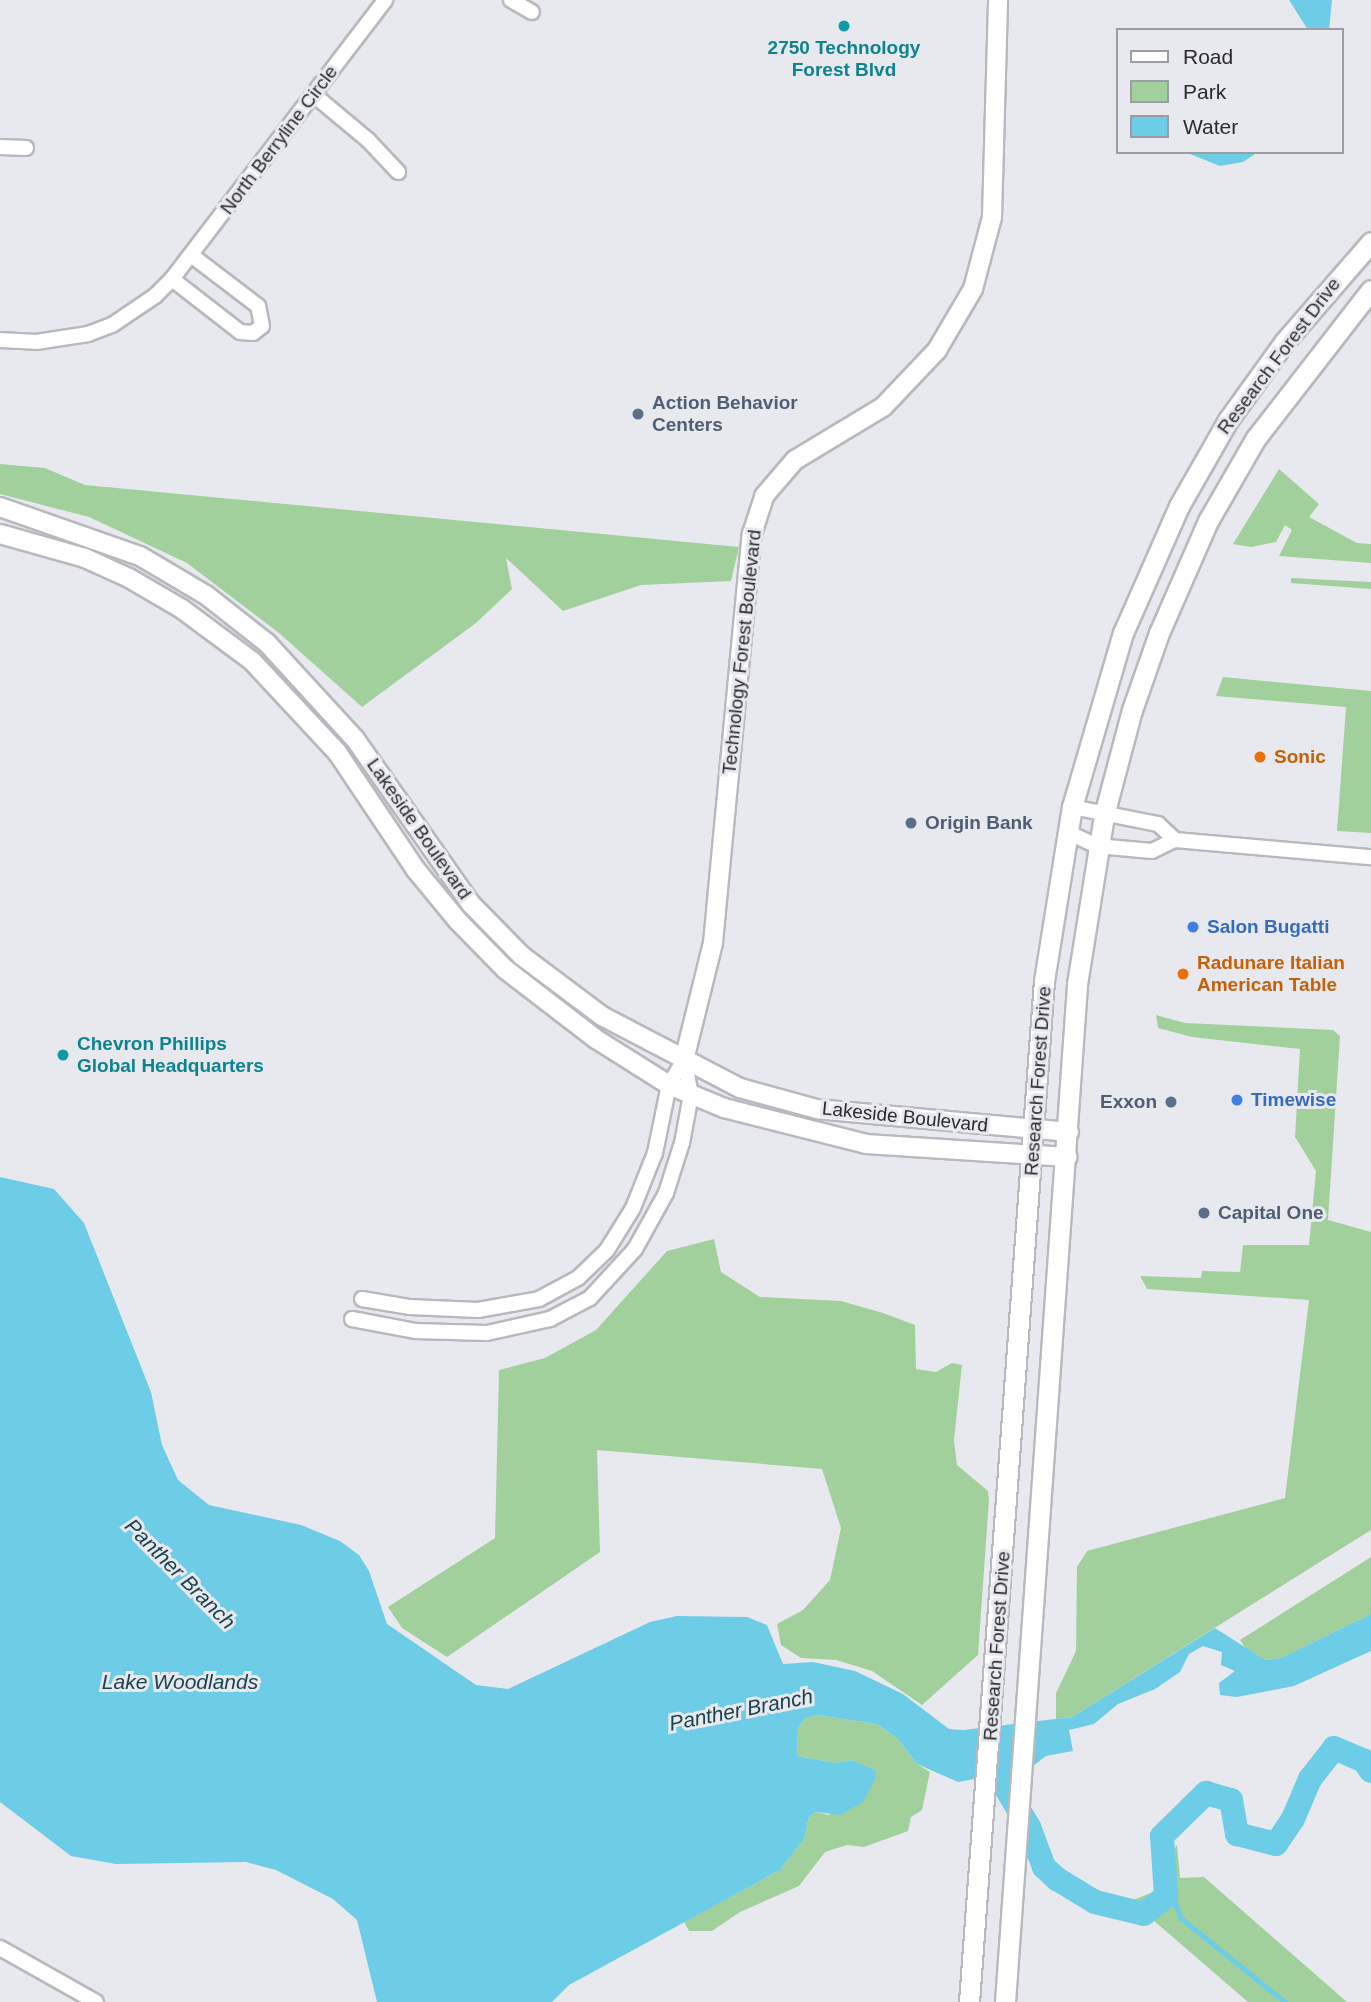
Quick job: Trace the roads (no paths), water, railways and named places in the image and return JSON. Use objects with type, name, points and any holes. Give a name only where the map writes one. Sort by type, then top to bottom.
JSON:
[{"type":"main road","name":"Research Forest Drive","points":[[969,2002],[997,1658],[1044,981],[1072,807],[1123,633],[1179,506],[1256,382],[1371,242]]},
{"type":"main road","name":"Research Forest Drive","points":[[1005,2002],[1068,1157],[1077,984],[1097,846],[1150,659],[1208,521],[1256,438],[1371,290]]},
{"type":"street","name":"North Berryline Circle","points":[[0,340],[36,342],[88,334],[135,313],[172,279],[385,0]]},
{"type":"street","points":[[511,0],[532,12]]},
{"type":"street","name":"Technology Forest Boulevard","points":[[362,1299],[410,1307],[478,1310],[539,1299],[578,1278],[607,1250],[633,1208],[655,1153],[669,1085],[684,1060],[713,943],[752,534],[764,496],[795,460],[883,407],[937,350],[973,289],[992,217],[998,0]]},
{"type":"street","points":[[314,95],[368,140],[398,172]]},
{"type":"street","points":[[0,147],[26,148]]},
{"type":"street","points":[[172,279],[240,332],[253,333],[262,326],[258,306],[191,255]]},
{"type":"street","points":[[3,534],[7,508]]},
{"type":"street","name":"Lakeside Boulevard","points":[[7,508],[140,556],[206,595],[267,643],[355,739],[471,904],[522,956],[602,1016],[740,1088],[817,1109],[1069,1132]]},
{"type":"street","name":"Lakeside Boulevard","points":[[3,534],[85,558],[182,608],[253,662],[337,752],[416,870],[505,969],[596,1039],[669,1085],[691,1095],[796,1129],[866,1144],[1068,1157]]},
{"type":"street","points":[[337,752],[355,739]]},
{"type":"street","points":[[1072,807],[1158,824],[1175,840]]},
{"type":"street","points":[[1067,832],[1097,846],[1152,851],[1175,840],[1371,857]]},
{"type":"street","points":[[505,969],[522,956]]},
{"type":"street","name":"Technology Forest Boulevard","points":[[352,1319],[415,1331],[486,1333],[550,1319],[590,1298],[621,1267],[656,1214],[682,1143],[691,1095],[684,1060]]},
{"type":"street","points":[[0,1948],[96,2002]]},
{"type":"water","points":[[1289,0],[1332,0],[1329,28],[1307,28]]},
{"type":"water","points":[[1190,154],[1255,154],[1243,162],[1220,166]]},
{"type":"water","name":"Lake Woodlands","points":[[0,1177],[54,1189],[84,1223],[151,1392],[162,1445],[178,1480],[209,1505],[301,1525],[340,1541],[359,1555],[369,1571],[387,1624],[476,1685],[508,1689],[650,1622],[677,1616],[747,1617],[767,1625],[783,1664],[813,1662],[855,1671],[903,1694],[949,1729],[963,1730],[1072,1717],[1215,1628],[1265,1660],[1281,1658],[1371,1614],[1371,1651],[1294,1686],[1237,1697],[1220,1695],[1219,1683],[1235,1671],[1221,1665],[1222,1652],[1203,1646],[1189,1654],[1180,1672],[1155,1689],[1118,1704],[1094,1724],[1069,1730],[1073,1751],[1046,1756],[1029,1769],[958,1782],[917,1764],[897,1738],[877,1724],[817,1715],[805,1718],[798,1728],[797,1756],[836,1763],[851,1760],[876,1770],[875,1779],[863,1802],[840,1815],[815,1812],[809,1817],[804,1839],[780,1870],[569,1985],[552,2002],[377,2002],[357,1920],[333,1899],[276,1870],[246,1862],[116,1864],[71,1856],[0,1802]]},
{"type":"waterway","name":"Panther Branch","points":[[971,1758],[998,1775],[1029,1827],[1044,1867],[1057,1879],[1095,1902],[1144,1914],[1166,1896],[1162,1836],[1206,1793],[1231,1800],[1237,1834],[1276,1844],[1293,1819],[1310,1779],[1334,1748],[1364,1761],[1371,1771]]},
{"type":"waterway","points":[[1166,1896],[1175,1902],[1181,1918],[1285,2002]]},
{"type":"place","name":"2750 Technology Forest Blvd","points":[[844,26]]},
{"type":"place","name":"Action Behavior Centers","points":[[638,414]]},
{"type":"place","name":"Sonic","points":[[1260,757]]},
{"type":"place","name":"Origin Bank","points":[[911,823]]},
{"type":"place","name":"Salon Bugatti","points":[[1193,927]]},
{"type":"place","name":"Radunare Italian American Table","points":[[1183,974]]},
{"type":"place","name":"Chevron Phillips Global Headquarters","points":[[63,1055]]},
{"type":"place","name":"Timewise","points":[[1237,1100]]},
{"type":"place","name":"Exxon","points":[[1171,1102]]},
{"type":"place","name":"Capital One","points":[[1204,1213]]}]
